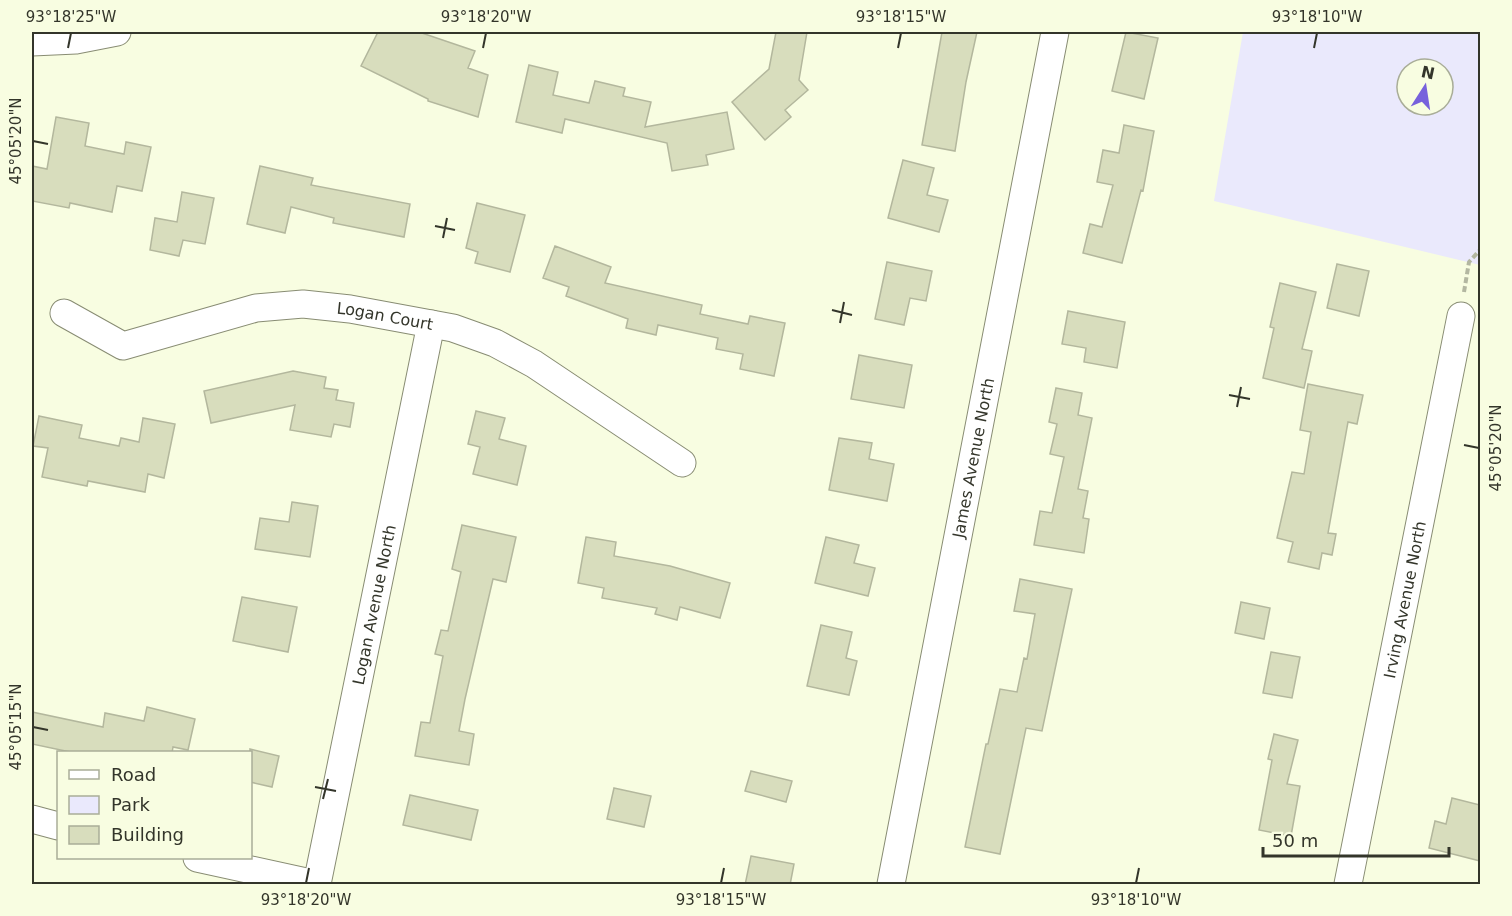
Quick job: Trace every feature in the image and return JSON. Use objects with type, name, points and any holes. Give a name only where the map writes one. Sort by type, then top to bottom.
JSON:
[{"type":"street","points":[[32,42],[76,40],[117,32]]},
{"type":"street","name":"James Avenue North","points":[[891,885],[1055,32]]},
{"type":"street","name":"Logan Court","points":[[64,313],[123,346],[256,308],[303,304],[350,309],[453,328],[495,343],[534,364],[682,463]]},
{"type":"street","name":"Irving Avenue North","points":[[1348,885],[1461,316]]},
{"type":"street","name":"Logan Avenue North","points":[[316,885],[431,324]]},
{"type":"street","points":[[32,819],[57,826]]},
{"type":"street","points":[[201,859],[316,885]]},
{"type":"path","points":[[1461,316],[1469,262],[1480,250]]},
{"type":"green space","points":[[1243,32],[1480,32],[1480,265],[1214,201]]},
{"type":"building","points":[[378,32],[419,32],[475,51],[468,68],[488,75],[478,117],[428,101],[361,66]]},
{"type":"building","points":[[776,32],[807,32],[799,80],[808,90],[785,110],[791,117],[765,140],[732,102],[769,69]]},
{"type":"building","points":[[942,32],[977,32],[955,151],[922,145]]},
{"type":"building","points":[[1126,32],[1158,38],[1144,99],[1112,91]]},
{"type":"building","points":[[529,65],[558,72],[553,95],[589,103],[595,81],[625,88],[623,96],[651,102],[645,127],[727,112],[734,149],[706,155],[708,165],[672,171],[667,143],[565,119],[562,133],[516,122]]},
{"type":"building","points":[[56,117],[89,123],[85,146],[124,154],[126,142],[151,147],[142,191],[117,186],[112,212],[70,203],[69,208],[32,201],[32,166],[47,169]]},
{"type":"building","points":[[1124,125],[1154,131],[1143,191],[1141,190],[1122,263],[1083,253],[1090,224],[1102,227],[1113,185],[1097,182],[1103,150],[1119,153]]},
{"type":"building","points":[[903,160],[934,168],[927,195],[948,200],[939,232],[888,218]]},
{"type":"building","points":[[260,166],[313,178],[311,185],[410,204],[404,237],[333,223],[334,218],[291,207],[285,233],[247,224]]},
{"type":"building","points":[[182,192],[214,198],[205,244],[183,240],[179,256],[150,250],[155,218],[177,222]]},
{"type":"building","points":[[477,203],[525,215],[510,272],[475,263],[478,252],[466,248]]},
{"type":"building","points":[[555,246],[611,267],[605,283],[702,305],[700,314],[748,324],[750,316],[785,323],[774,376],[740,369],[743,354],[716,349],[718,338],[658,325],[656,335],[626,328],[628,319],[566,296],[569,287],[543,278]]},
{"type":"building","points":[[887,262],[932,271],[926,301],[910,298],[904,325],[875,319]]},
{"type":"building","points":[[1337,264],[1369,271],[1359,316],[1327,308]]},
{"type":"building","points":[[1280,283],[1316,292],[1302,349],[1312,351],[1304,388],[1263,378],[1274,328],[1270,327]]},
{"type":"building","points":[[1068,311],[1125,322],[1117,368],[1084,362],[1086,348],[1062,344]]},
{"type":"building","points":[[859,355],[912,365],[904,408],[851,399]]},
{"type":"building","points":[[293,371],[326,377],[324,388],[338,390],[336,400],[354,403],[350,427],[334,424],[331,437],[290,430],[295,405],[211,423],[204,391]]},
{"type":"building","points":[[1308,384],[1363,395],[1357,424],[1348,422],[1328,533],[1336,534],[1332,555],[1322,553],[1319,569],[1288,562],[1293,542],[1277,538],[1292,472],[1304,474],[1311,432],[1300,430]]},
{"type":"building","points":[[1056,388],[1082,393],[1078,415],[1092,418],[1078,489],[1088,491],[1083,518],[1089,519],[1084,553],[1034,545],[1040,511],[1052,513],[1064,457],[1050,454],[1057,424],[1049,422]]},
{"type":"building","points":[[476,411],[505,418],[499,439],[526,446],[517,485],[473,474],[480,447],[468,444]]},
{"type":"building","points":[[39,416],[82,425],[79,438],[119,446],[121,438],[139,442],[143,418],[175,424],[164,478],[148,474],[145,492],[88,481],[87,486],[42,477],[48,448],[33,446]]},
{"type":"building","points":[[839,438],[872,443],[869,459],[894,464],[887,501],[829,490]]},
{"type":"building","points":[[292,502],[318,506],[310,557],[255,549],[260,518],[289,522]]},
{"type":"building","points":[[462,525],[516,537],[506,582],[493,579],[465,699],[459,731],[474,734],[469,765],[415,756],[421,722],[430,723],[443,656],[435,654],[441,630],[448,631],[461,572],[452,569]]},
{"type":"building","points":[[586,537],[616,542],[614,556],[670,566],[730,583],[720,618],[680,607],[677,620],[655,614],[657,608],[602,598],[604,588],[578,583]]},
{"type":"building","points":[[826,537],[859,545],[854,563],[875,568],[868,596],[815,583]]},
{"type":"building","points":[[1020,579],[1072,589],[1042,731],[1026,728],[1000,854],[965,847],[1000,689],[1017,692],[1024,658],[1027,659],[1035,614],[1014,611]]},
{"type":"building","points":[[242,597],[297,607],[288,652],[233,641]]},
{"type":"building","points":[[1241,602],[1270,608],[1264,639],[1235,633]]},
{"type":"building","points":[[821,625],[852,632],[846,658],[857,661],[849,695],[807,686]]},
{"type":"building","points":[[1271,652],[1300,657],[1292,698],[1263,693]]},
{"type":"building","points":[[147,707],[195,719],[188,750],[173,747],[172,751],[65,751],[32,744],[32,712],[103,727],[105,713],[144,721]]},
{"type":"building","points":[[1274,734],[1298,740],[1287,784],[1300,786],[1291,836],[1259,830],[1272,760],[1268,759]]},
{"type":"building","points":[[250,749],[279,756],[272,787],[252,782],[252,751]]},
{"type":"building","points":[[751,771],[792,781],[786,802],[745,791]]},
{"type":"building","points":[[614,788],[651,796],[644,827],[607,819]]},
{"type":"building","points":[[410,795],[478,810],[471,840],[403,825]]},
{"type":"building","points":[[1452,798],[1480,805],[1480,861],[1429,848],[1435,821],[1446,824]]},
{"type":"building","points":[[751,856],[794,864],[790,885],[745,885]]}]
